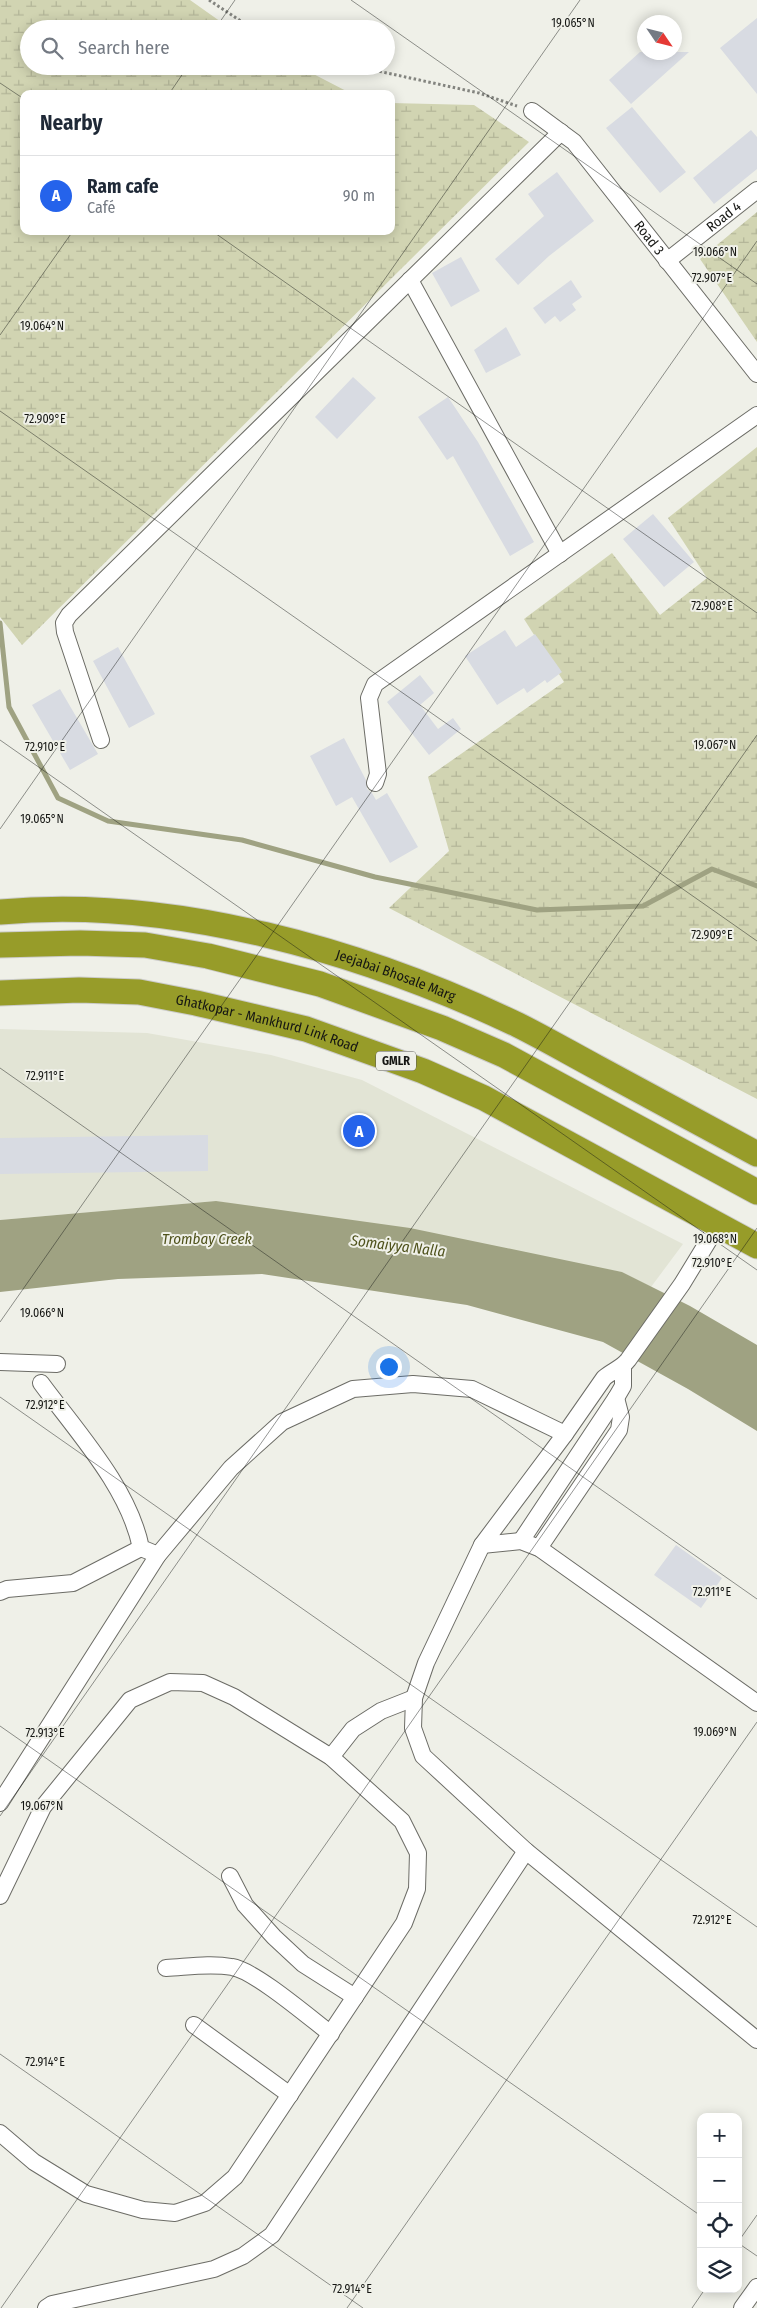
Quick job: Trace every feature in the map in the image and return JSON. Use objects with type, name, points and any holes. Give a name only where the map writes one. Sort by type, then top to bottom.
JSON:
[{"type":"highway","name":"Jeejabai Bhosale Marg","points":[[0,912],[81,910],[149,912],[215,924],[330,952],[455,998],[518,1025],[757,1154]]},
{"type":"highway","points":[[0,945],[80,943],[145,945],[208,956],[320,984],[442,1028],[504,1055],[757,1192]]},
{"type":"highway","name":"Ghatkopar - Mankhurd Link Road","points":[[0,993],[79,990],[140,992],[206,1005],[306,1029],[423,1071],[484,1098],[757,1246]]},
{"type":"street","name":"Road 3","points":[[532,111],[574,142],[757,374]]},
{"type":"street","points":[[101,740],[65,632],[64,623],[68,615],[561,132]]},
{"type":"street","name":"Road 4","points":[[667,261],[757,190]]},
{"type":"street","points":[[410,280],[560,554]]},
{"type":"street","points":[[375,783],[378,774],[368,698],[375,684],[757,415]]},
{"type":"street","points":[[718,1226],[682,1284],[626,1363],[604,1378],[565,1434],[482,1545],[426,1663],[414,1698],[413,1728],[422,1756],[526,1851],[757,2040]]},
{"type":"street","points":[[0,1362],[58,1364]]},
{"type":"street","points":[[521,1541],[616,1398],[623,1386],[626,1363]]},
{"type":"street","points":[[41,1383],[111,1478],[137,1530],[141,1548]]},
{"type":"street","points":[[0,1803],[158,1555],[231,1468],[282,1422],[353,1389],[413,1384],[472,1389],[565,1434]]},
{"type":"street","points":[[538,1548],[619,1430],[621,1417],[616,1398]]},
{"type":"street","points":[[482,1545],[521,1541],[538,1548],[757,1703]]},
{"type":"street","points":[[0,1592],[7,1589],[73,1583],[141,1548],[158,1555]]},
{"type":"street","points":[[0,1896],[43,1807],[130,1700],[170,1682],[203,1683],[234,1697],[331,1757],[402,1821],[418,1853],[417,1889],[404,1923],[235,2177],[205,2203],[175,2213],[143,2210],[86,2194],[34,2162],[0,2133]]},
{"type":"street","points":[[331,1757],[353,1729],[381,1711],[414,1698]]},
{"type":"street","points":[[46,2308],[52,2304],[214,2269],[243,2256],[272,2234],[526,1851]]},
{"type":"street","points":[[230,1876],[246,1905],[274,1938],[303,1964],[355,1997]]},
{"type":"street","points":[[166,1968],[233,1967],[251,1974],[331,2034]]},
{"type":"street","points":[[194,2025],[290,2095]]},
{"type":"street","points":[[742,2308],[757,2287]]},
{"type":"path","points":[[209,0],[239,20]]},
{"type":"path","points":[[395,75],[479,93],[532,111]]},
{"type":"shaded area","points":[[0,1029],[147,1033],[271,1055],[362,1080],[683,1244],[651,1287],[622,1272],[216,1201],[0,1220]]},
{"type":"green space","points":[[0,0],[190,0],[218,20],[20,20],[20,75],[315,75],[344,90],[20,90],[20,235],[395,235],[395,103],[474,105],[529,142],[22,645],[0,617]]},
{"type":"green space","points":[[757,212],[757,342],[700,259]]},
{"type":"green space","points":[[757,447],[757,1099],[389,908],[449,851],[428,777],[564,682],[524,619],[612,553],[660,615],[707,578],[668,518]]},
{"type":"water","name":"Trombay Creek","points":[[216,1201],[410,1228],[622,1272],[690,1306],[757,1345],[757,1431],[688,1389],[603,1342],[467,1305],[262,1274],[118,1279],[0,1292],[0,1220]]},
{"type":"building","points":[[757,18],[757,94],[720,48]]},
{"type":"building","points":[[682,52],[689,52],[682,58]]},
{"type":"building","points":[[637,55],[637,60],[680,60],[631,104],[609,80]]},
{"type":"building","points":[[632,107],[686,172],[660,193],[606,128]]},
{"type":"building","points":[[751,130],[757,137],[757,169],[714,204],[693,178]]},
{"type":"building","points":[[557,172],[594,221],[549,256],[518,285],[495,259],[544,216],[528,194]]},
{"type":"building","points":[[461,257],[480,291],[451,307],[432,273]]},
{"type":"building","points":[[571,280],[582,297],[572,304],[576,310],[560,322],[555,316],[545,324],[533,308]]},
{"type":"building","points":[[506,327],[521,355],[486,373],[474,350]]},
{"type":"building","points":[[353,377],[376,398],[337,439],[315,417]]},
{"type":"building","points":[[448,397],[478,442],[534,542],[510,556],[453,456],[447,460],[418,417]]},
{"type":"building","points":[[653,514],[694,562],[664,587],[623,539]]},
{"type":"building","points":[[505,630],[516,647],[535,634],[562,672],[547,683],[545,680],[527,693],[524,688],[497,705],[465,656]]},
{"type":"building","points":[[118,647],[155,714],[129,728],[93,661]]},
{"type":"building","points":[[420,675],[434,693],[420,705],[438,729],[453,718],[461,729],[429,755],[387,702]]},
{"type":"building","points":[[60,689],[98,754],[70,770],[32,705]]},
{"type":"building","points":[[344,738],[366,780],[367,789],[376,800],[387,793],[418,847],[390,863],[352,797],[336,806],[310,756]]},
{"type":"building","points":[[208,1135],[208,1171],[0,1174],[0,1138]]},
{"type":"building","points":[[676,1545],[722,1578],[701,1608],[654,1575]]},
{"type":"waterway","points":[[0,623],[9,707],[58,798],[108,821],[242,840],[375,877],[537,910],[643,906],[712,869],[757,886]]},
{"type":"place","name":"Ram cafe","points":[[359,1131]]},
{"type":"water label","name":"Somaiyya Nalla","points":[[398,1246]]}]
